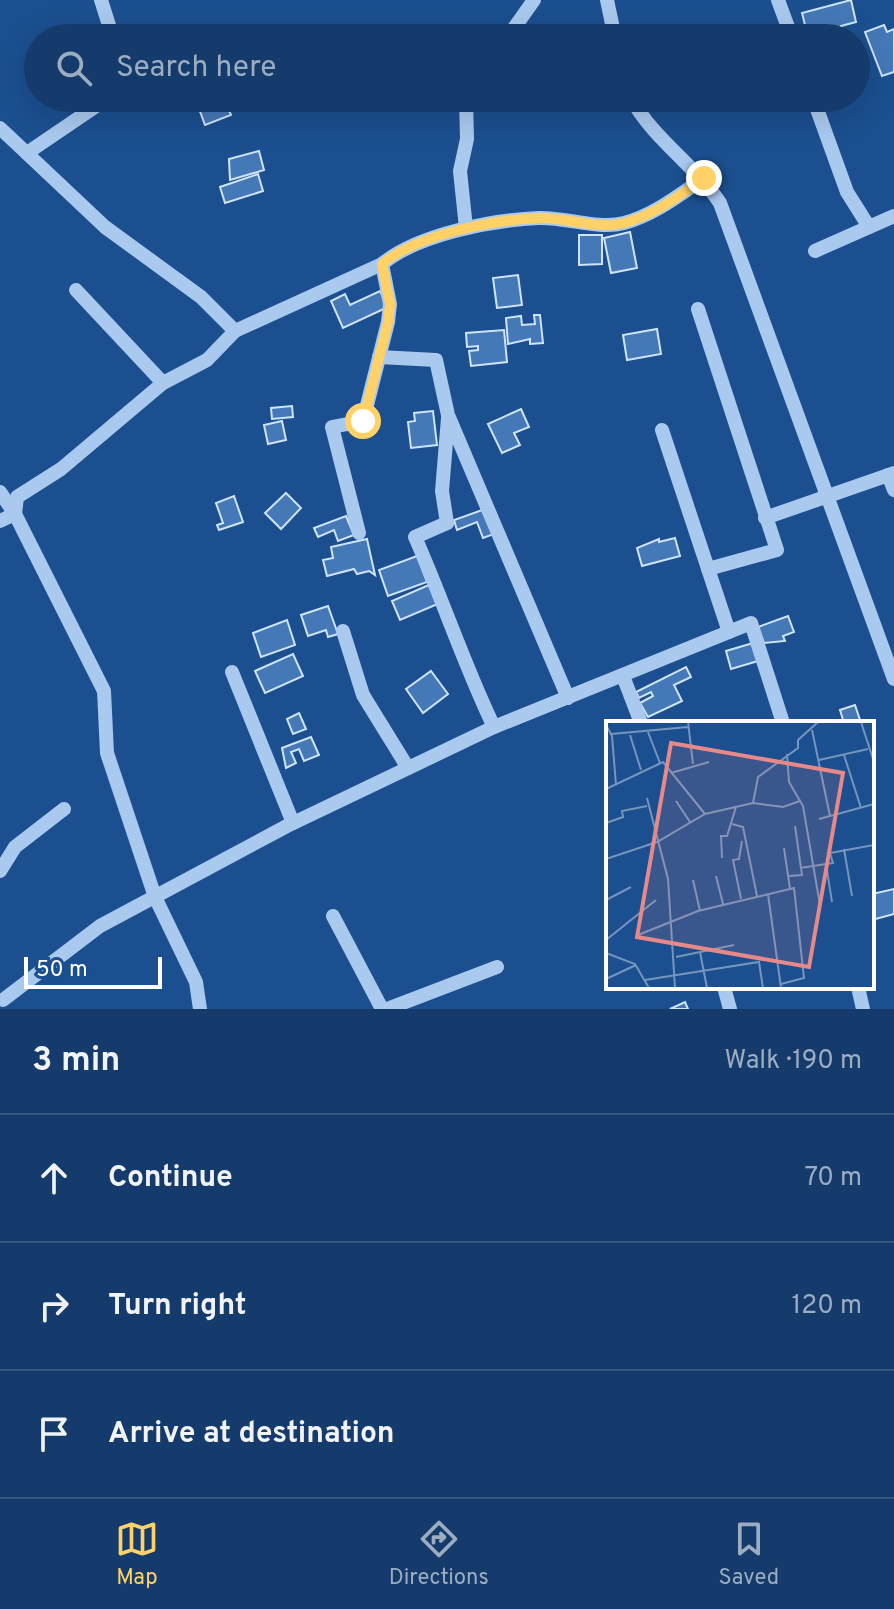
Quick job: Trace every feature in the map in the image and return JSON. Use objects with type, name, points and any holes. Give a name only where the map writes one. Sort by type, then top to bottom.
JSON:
[{"type":"street","points":[[101,0],[109,24]]},
{"type":"street","points":[[517,24],[534,0]]},
{"type":"street","points":[[607,0],[612,24]]},
{"type":"street","points":[[778,0],[787,24]]},
{"type":"street","points":[[27,153],[87,112]]},
{"type":"street","points":[[466,112],[467,139],[460,171],[466,228]]},
{"type":"street","points":[[638,112],[643,122],[704,178],[720,203],[894,679]]},
{"type":"street","points":[[818,112],[847,192],[869,227]]},
{"type":"street","points":[[0,128],[105,227],[201,297],[235,331]]},
{"type":"street","points":[[15,514],[17,497],[61,469],[163,383],[207,360],[235,331],[382,264],[396,252],[466,228],[539,218],[622,224],[667,204],[704,178]]},
{"type":"street","points":[[815,251],[894,216]]},
{"type":"street","points":[[359,533],[332,427],[363,421],[390,304],[382,264]]},
{"type":"street","points":[[76,290],[163,383]]},
{"type":"street","points":[[698,309],[777,550],[708,569]]},
{"type":"street","points":[[379,357],[436,360],[448,415],[568,698]]},
{"type":"street","points":[[448,415],[442,491],[447,523],[415,537],[448,612],[467,671],[494,727]]},
{"type":"street","points":[[662,430],[729,632]]},
{"type":"street","points":[[765,518],[891,474],[894,490]]},
{"type":"street","points":[[0,492],[15,514],[104,691],[107,753],[155,897],[196,982],[200,1009]]},
{"type":"street","points":[[0,521],[15,514]]},
{"type":"street","points":[[3,1000],[100,926],[293,823],[494,727],[751,623],[782,721]]},
{"type":"street","points":[[343,631],[363,695],[408,768]]},
{"type":"street","points":[[232,672],[293,823]]},
{"type":"street","points":[[623,676],[640,721]]},
{"type":"street","points":[[0,871],[15,847],[64,809]]},
{"type":"street","points":[[333,916],[384,1009],[497,967]]},
{"type":"street","points":[[725,989],[730,1009]]},
{"type":"street","points":[[858,989],[863,1009]]},
{"type":"building","points":[[851,0],[856,22],[805,24],[802,13]]},
{"type":"building","points":[[884,25],[887,32],[894,29],[894,72],[882,76],[870,45],[870,30]]},
{"type":"building","points":[[200,112],[230,112],[231,115],[205,125]]},
{"type":"building","points":[[259,151],[264,170],[230,180],[229,159]]},
{"type":"building","points":[[258,174],[263,191],[225,203],[220,187]]},
{"type":"building","points":[[630,232],[637,268],[611,273],[604,238]]},
{"type":"building","points":[[579,235],[602,235],[602,264],[579,265]]},
{"type":"building","points":[[518,275],[522,305],[497,308],[493,278]]},
{"type":"building","points":[[380,291],[388,307],[343,328],[331,301],[345,294],[350,305]]},
{"type":"building","points":[[534,315],[540,315],[543,343],[530,344],[530,339],[508,344],[506,318],[521,316],[522,325],[535,324]]},
{"type":"building","points":[[657,329],[661,354],[627,360],[623,335]]},
{"type":"building","points":[[504,330],[507,362],[471,366],[469,351],[478,350],[478,346],[467,347],[466,333]]},
{"type":"building","points":[[292,406],[293,417],[272,419],[271,408]]},
{"type":"building","points":[[521,409],[529,427],[514,433],[520,445],[502,453],[488,424]]},
{"type":"building","points":[[433,411],[437,445],[411,448],[408,422],[415,421],[414,413]]},
{"type":"building","points":[[282,421],[286,440],[268,444],[264,425]]},
{"type":"building","points":[[286,493],[301,508],[281,529],[265,513]]},
{"type":"building","points":[[234,496],[243,522],[219,530],[217,525],[223,523],[216,503]]},
{"type":"building","points":[[485,509],[494,534],[483,538],[477,522],[457,530],[454,520]]},
{"type":"building","points":[[346,516],[354,535],[338,541],[334,530],[318,537],[314,528]]},
{"type":"building","points":[[675,538],[680,556],[642,566],[637,548],[659,539],[659,542]]},
{"type":"building","points":[[367,539],[375,575],[369,571],[357,574],[354,569],[327,576],[323,560],[333,558],[331,547]]},
{"type":"building","points":[[417,556],[427,582],[388,596],[379,570]]},
{"type":"building","points":[[431,584],[440,603],[400,620],[392,601]]},
{"type":"building","points":[[328,606],[338,634],[328,637],[326,630],[308,636],[301,615]]},
{"type":"building","points":[[788,616],[794,632],[783,636],[785,641],[764,643],[758,627]]},
{"type":"building","points":[[287,620],[295,645],[261,657],[253,633]]},
{"type":"building","points":[[753,643],[758,661],[731,669],[726,651]]},
{"type":"building","points":[[293,654],[303,676],[265,693],[255,671]]},
{"type":"building","points":[[686,667],[691,677],[674,685],[682,701],[648,717],[640,703],[653,696],[651,692],[639,698],[636,692]]},
{"type":"building","points":[[431,671],[448,694],[423,713],[406,689]]},
{"type":"building","points":[[855,705],[860,721],[843,721],[840,710]]},
{"type":"building","points":[[299,713],[306,729],[293,734],[287,719]]},
{"type":"building","points":[[311,737],[319,755],[304,761],[299,749],[291,752],[296,763],[286,768],[282,748]]},
{"type":"building","points":[[894,889],[894,914],[874,919],[874,894]]},
{"type":"building","points":[[685,1002],[688,1009],[670,1009]]},
{"type":"route","points":[[363,421],[388,322],[390,304],[382,264],[396,252],[466,228],[539,218],[622,224],[667,204],[704,178]]}]
